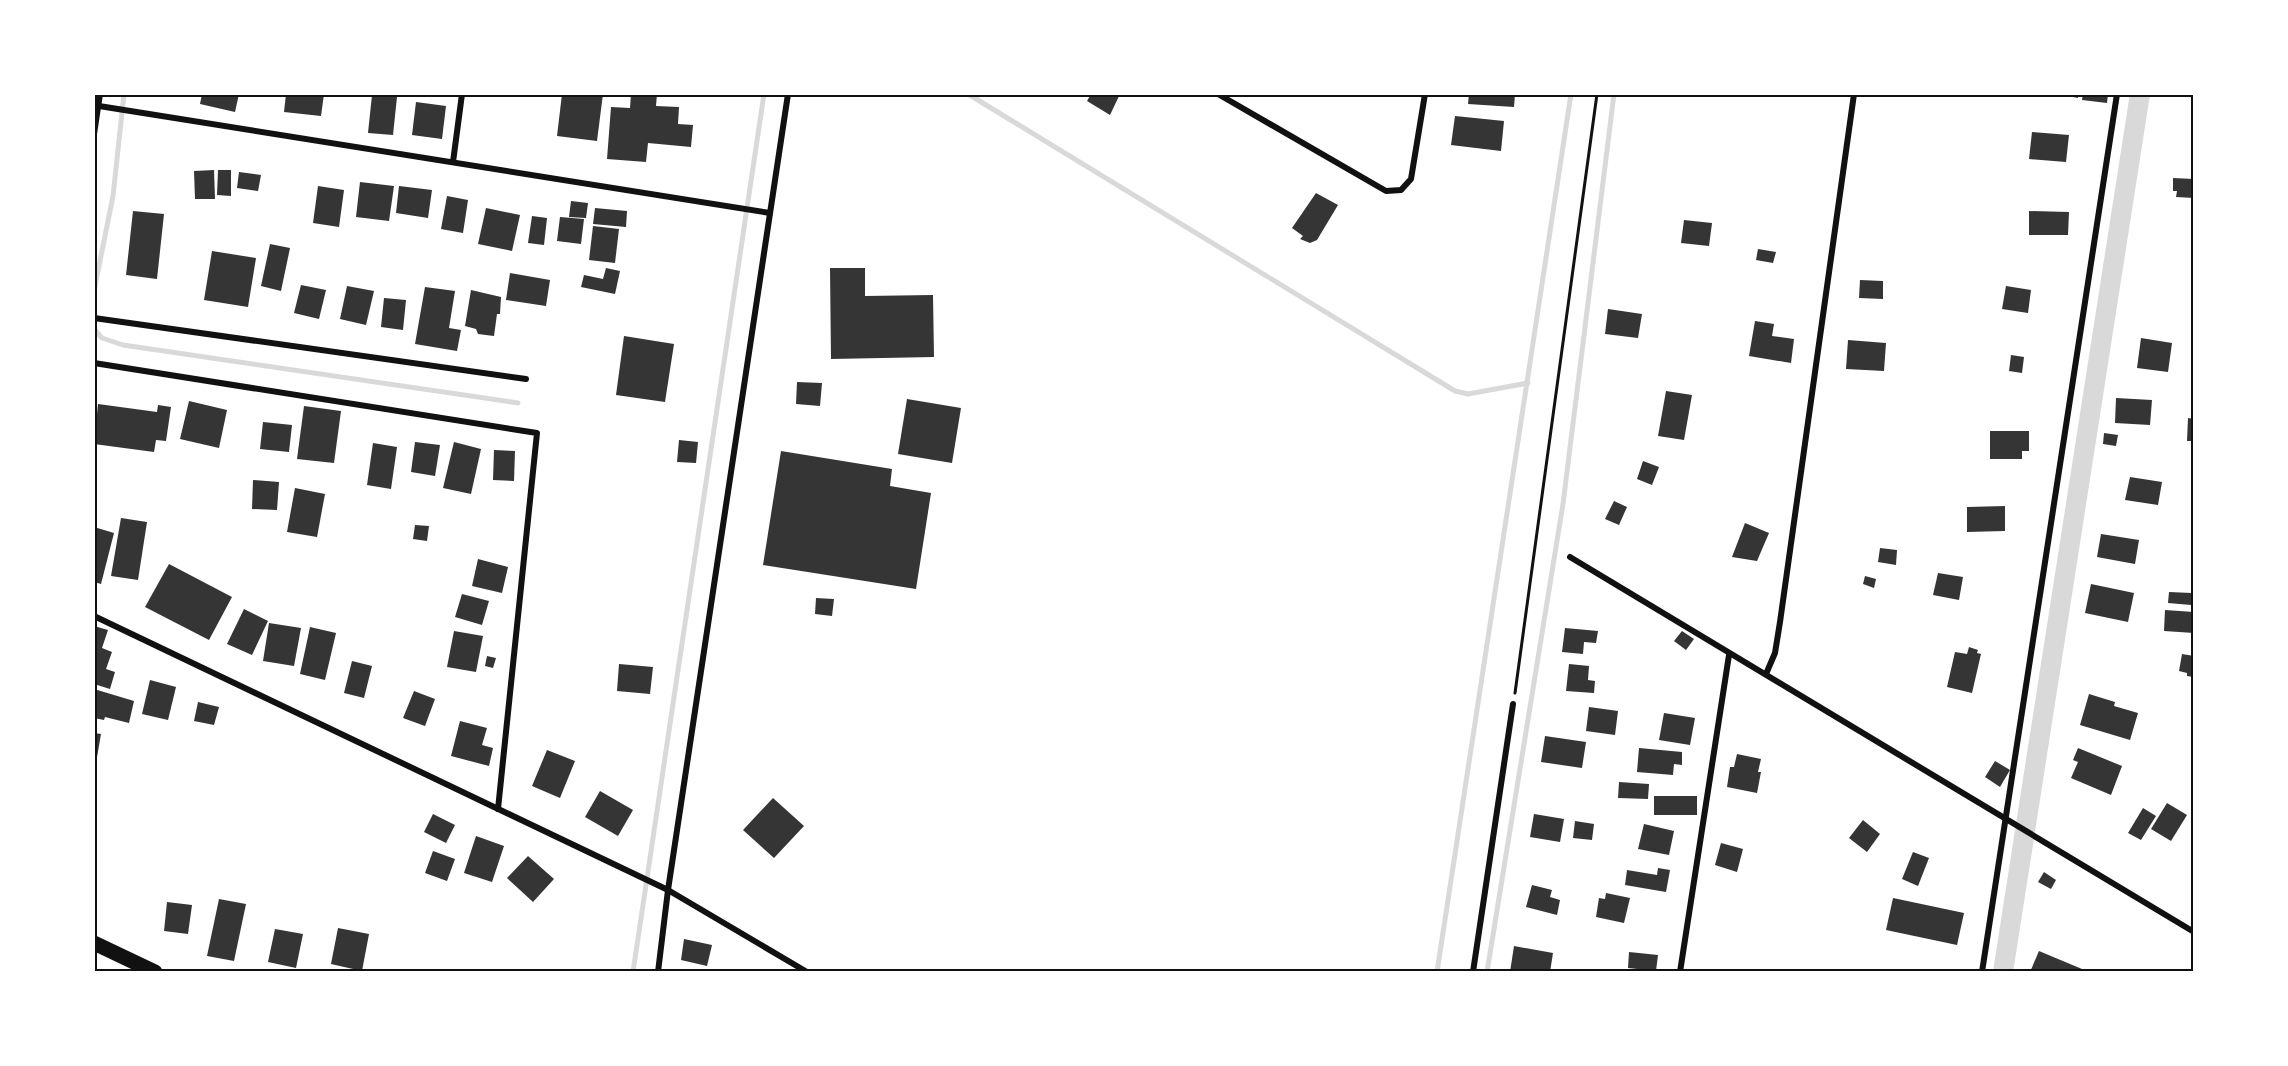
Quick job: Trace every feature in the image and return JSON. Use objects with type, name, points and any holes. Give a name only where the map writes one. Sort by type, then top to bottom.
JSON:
[{"type":"main road","points":[[94,943],[155,972]]},
{"type":"street","points":[[94,134],[100,94]]},
{"type":"street","points":[[453,162],[462,94]]},
{"type":"street","points":[[658,972],[668,890],[788,94]]},
{"type":"street","points":[[1218,94],[1386,191],[1401,190],[1411,180],[1425,94]]},
{"type":"street","points":[[1766,674],[1775,653],[1780,622],[1854,94]]},
{"type":"street","points":[[1982,972],[2117,94]]},
{"type":"street","points":[[99,106],[770,213]]},
{"type":"street","points":[[94,318],[129,321],[526,379]]},
{"type":"street","points":[[94,363],[537,433],[498,809]]},
{"type":"street","points":[[1570,557],[1729,655],[1766,674],[2193,932]]},
{"type":"street","points":[[94,616],[668,890],[807,972]]},
{"type":"street","points":[[1680,972],[1729,655]]},
{"type":"street","points":[[1473,972],[1513,704]]},
{"type":"path","points":[[1513,704],[1597,94]]},
{"type":"building","points":[[202,94],[239,94],[235,112],[200,104]]},
{"type":"building","points":[[286,94],[324,94],[321,116],[284,112]]},
{"type":"building","points":[[562,94],[603,94],[597,141],[557,136]]},
{"type":"building","points":[[631,94],[657,94],[656,106],[679,107],[678,124],[693,125],[691,147],[648,143],[646,162],[607,159],[611,107],[630,108]]},
{"type":"building","points":[[1091,94],[1120,94],[1110,115],[1087,101]]},
{"type":"building","points":[[1469,94],[1515,94],[1514,107],[1468,104]]},
{"type":"building","points":[[2059,94],[2078,94],[2078,98]]},
{"type":"building","points":[[2083,94],[2108,94],[2107,103],[2082,100]]},
{"type":"building","points":[[372,95],[397,97],[393,135],[368,133]]},
{"type":"building","points":[[416,102],[446,106],[442,139],[412,135]]},
{"type":"building","points":[[1455,116],[1504,121],[1501,151],[1451,145]]},
{"type":"building","points":[[2032,132],[2069,135],[2066,162],[2029,159]]},
{"type":"building","points":[[214,170],[215,199],[195,199],[194,171]]},
{"type":"building","points":[[218,170],[231,170],[231,196],[217,195]]},
{"type":"building","points":[[239,172],[261,175],[258,191],[237,188]]},
{"type":"building","points":[[2173,178],[2194,179],[2194,198],[2176,197],[2177,191],[2173,191]]},
{"type":"building","points":[[360,182],[394,186],[389,221],[356,217]]},
{"type":"building","points":[[318,186],[344,190],[339,227],[313,223]]},
{"type":"building","points":[[399,186],[432,190],[428,218],[396,213]]},
{"type":"building","points":[[1316,193],[1338,205],[1317,240],[1310,243],[1300,239],[1303,236],[1292,228]]},
{"type":"building","points":[[447,196],[468,200],[463,233],[441,229]]},
{"type":"building","points":[[571,201],[588,203],[586,218],[569,217]]},
{"type":"building","points":[[486,208],[520,215],[512,251],[478,244]]},
{"type":"building","points":[[595,208],[627,211],[626,227],[593,224]]},
{"type":"building","points":[[133,211],[164,214],[157,279],[126,275]]},
{"type":"building","points":[[2029,211],[2069,212],[2068,235],[2029,235]]},
{"type":"building","points":[[532,216],[547,218],[544,245],[528,243]]},
{"type":"building","points":[[560,217],[584,219],[581,244],[557,241]]},
{"type":"building","points":[[1684,220],[1712,223],[1709,246],[1681,243]]},
{"type":"building","points":[[593,226],[619,229],[615,263],[589,260]]},
{"type":"building","points":[[270,244],[290,248],[281,291],[261,286]]},
{"type":"building","points":[[1758,249],[1776,252],[1773,263],[1756,260]]},
{"type":"building","points":[[212,251],[256,258],[248,307],[204,300]]},
{"type":"building","points":[[606,268],[620,271],[615,294],[581,287],[584,275],[603,279]]},
{"type":"building","points":[[830,268],[865,268],[865,296],[933,295],[934,357],[831,359]]},
{"type":"building","points":[[510,273],[550,280],[546,306],[506,300]]},
{"type":"building","points":[[1860,280],[1883,281],[1883,299],[1859,298]]},
{"type":"building","points":[[301,285],[326,290],[319,319],[294,313]]},
{"type":"building","points":[[347,286],[374,291],[366,325],[340,319]]},
{"type":"building","points":[[2006,286],[2031,290],[2028,313],[2002,309]]},
{"type":"building","points":[[425,287],[455,291],[449,328],[461,330],[457,351],[415,344]]},
{"type":"building","points":[[471,290],[501,297],[500,314],[497,314],[494,336],[478,334],[476,329],[465,326]]},
{"type":"building","points":[[384,298],[406,300],[403,330],[381,327]]},
{"type":"building","points":[[1608,309],[1642,314],[1638,338],[1605,334]]},
{"type":"building","points":[[1755,321],[1774,324],[1772,336],[1794,339],[1791,363],[1749,356]]},
{"type":"building","points":[[624,336],[674,344],[665,402],[616,395]]},
{"type":"building","points":[[2141,338],[2172,343],[2168,372],[2137,368]]},
{"type":"building","points":[[1848,340],[1886,343],[1884,371],[1846,369]]},
{"type":"building","points":[[2011,355],[2024,357],[2022,373],[2009,371]]},
{"type":"building","points":[[797,382],[822,383],[820,406],[796,404]]},
{"type":"building","points":[[1666,391],[1692,395],[1684,440],[1658,436]]},
{"type":"building","points":[[2116,398],[2152,400],[2150,425],[2115,423]]},
{"type":"building","points":[[907,399],[961,408],[952,463],[898,454]]},
{"type":"building","points":[[189,401],[227,410],[219,448],[180,439]]},
{"type":"building","points":[[98,404],[157,412],[158,405],[171,407],[166,441],[156,440],[154,452],[94,444]]},
{"type":"building","points":[[304,406],[341,411],[334,463],[297,459]]},
{"type":"building","points":[[2188,418],[2194,419],[2194,441],[2187,441]]},
{"type":"building","points":[[263,422],[292,425],[289,452],[260,449]]},
{"type":"building","points":[[1990,431],[2029,431],[2029,451],[2022,451],[2022,459],[1990,459]]},
{"type":"building","points":[[2104,433],[2118,435],[2116,446],[2103,444]]},
{"type":"building","points":[[679,440],[698,442],[696,463],[677,462]]},
{"type":"building","points":[[415,442],[440,445],[435,476],[411,472]]},
{"type":"building","points":[[454,442],[481,449],[471,494],[443,488]]},
{"type":"building","points":[[373,443],[397,447],[391,489],[367,485]]},
{"type":"building","points":[[494,450],[515,451],[514,481],[493,480]]},
{"type":"building","points":[[781,451],[892,469],[890,486],[931,493],[916,589],[763,565]]},
{"type":"building","points":[[1643,461],[1659,467],[1652,485],[1637,479]]},
{"type":"building","points":[[2130,477],[2162,482],[2158,505],[2125,500]]},
{"type":"building","points":[[253,480],[279,482],[277,510],[252,509]]},
{"type":"building","points":[[295,488],[325,494],[317,537],[287,532]]},
{"type":"building","points":[[1614,501],[1627,507],[1619,525],[1605,519]]},
{"type":"building","points":[[2005,506],[2005,531],[1967,532],[1967,507]]},
{"type":"building","points":[[121,518],[147,522],[138,580],[111,576]]},
{"type":"building","points":[[1745,523],[1769,533],[1757,561],[1732,557]]},
{"type":"building","points":[[415,525],[429,526],[427,541],[413,539]]},
{"type":"building","points":[[94,527],[114,533],[101,584],[94,582]]},
{"type":"building","points":[[2101,534],[2139,540],[2135,564],[2097,557]]},
{"type":"building","points":[[1880,548],[1897,550],[1896,565],[1878,562]]},
{"type":"building","points":[[478,559],[508,567],[502,593],[472,586]]},
{"type":"building","points":[[169,564],[232,597],[209,640],[145,607]]},
{"type":"building","points":[[1938,573],[1963,577],[1959,600],[1933,595]]},
{"type":"building","points":[[1865,576],[1876,579],[1874,588],[1863,584]]},
{"type":"building","points":[[2091,584],[2134,593],[2128,622],[2085,613]]},
{"type":"building","points":[[2169,592],[2192,593],[2191,605],[2168,603]]},
{"type":"building","points":[[462,594],[489,601],[482,625],[455,617]]},
{"type":"building","points":[[816,598],[834,599],[832,616],[815,614]]},
{"type":"building","points":[[244,609],[268,621],[252,655],[227,644]]},
{"type":"building","points":[[2165,610],[2194,612],[2194,633],[2164,631]]},
{"type":"building","points":[[269,623],[301,628],[294,666],[263,661]]},
{"type":"building","points":[[94,626],[108,630],[102,648],[112,652],[106,669],[115,672],[110,689],[94,684]]},
{"type":"building","points":[[310,627],[336,633],[325,680],[300,674]]},
{"type":"building","points":[[1565,628],[1598,631],[1596,643],[1584,642],[1583,654],[1562,652]]},
{"type":"building","points":[[454,631],[483,636],[476,672],[447,667]]},
{"type":"building","points":[[1682,631],[1694,639],[1686,650],[1674,641]]},
{"type":"building","points":[[1969,647],[1978,650],[1977,653],[1981,654],[1972,693],[1947,687],[1955,652],[1967,654]]},
{"type":"building","points":[[2182,654],[2194,656],[2194,677],[2179,671]]},
{"type":"building","points":[[487,656],[496,658],[493,668],[485,666]]},
{"type":"building","points":[[352,661],[372,666],[364,698],[344,693]]},
{"type":"building","points":[[619,664],[653,667],[650,694],[617,691]]},
{"type":"building","points":[[1569,664],[1589,666],[1588,680],[1595,681],[1594,693],[1566,691]]},
{"type":"building","points":[[150,680],[176,687],[168,720],[142,714]]},
{"type":"building","points":[[94,689],[134,701],[129,723],[105,717],[104,720],[94,718]]},
{"type":"building","points":[[414,691],[435,699],[425,726],[403,718]]},
{"type":"building","points":[[2089,694],[2115,702],[2114,706],[2138,713],[2130,740],[2080,725]]},
{"type":"building","points":[[198,702],[219,707],[214,725],[194,721]]},
{"type":"building","points":[[1589,707],[1618,711],[1615,735],[1586,731]]},
{"type":"building","points":[[1664,713],[1695,718],[1690,745],[1659,740]]},
{"type":"building","points":[[460,721],[487,728],[482,745],[493,748],[489,766],[451,756]]},
{"type":"building","points":[[94,733],[101,734],[96,763],[94,763]]},
{"type":"building","points":[[1545,736],[1586,742],[1582,768],[1541,762]]},
{"type":"building","points":[[1639,748],[1682,752],[1682,765],[1674,764],[1673,775],[1637,772]]},
{"type":"building","points":[[2078,748],[2122,766],[2111,795],[2071,778],[2078,762],[2073,760]]},
{"type":"building","points":[[547,750],[575,761],[560,798],[532,786]]},
{"type":"building","points":[[1737,754],[1761,759],[1757,793],[1727,787],[1730,767],[1734,767]]},
{"type":"building","points":[[1995,761],[2010,770],[2000,787],[1985,777]]},
{"type":"building","points":[[1619,782],[1649,784],[1648,799],[1618,798]]},
{"type":"building","points":[[600,791],[633,810],[618,836],[585,817]]},
{"type":"building","points":[[1654,796],[1697,796],[1697,815],[1654,815]]},
{"type":"building","points":[[773,798],[804,826],[774,858],[743,830]]},
{"type":"building","points":[[2167,803],[2187,815],[2171,841],[2151,829]]},
{"type":"building","points":[[2143,808],[2156,816],[2141,840],[2128,833]]},
{"type":"building","points":[[433,814],[455,825],[446,843],[424,832]]},
{"type":"building","points":[[1534,814],[1564,819],[1560,842],[1530,837]]},
{"type":"building","points":[[1863,820],[1880,834],[1867,852],[1849,838]]},
{"type":"building","points":[[1575,821],[1594,824],[1592,840],[1573,838]]},
{"type":"building","points":[[1644,824],[1674,831],[1669,855],[1638,849]]},
{"type":"building","points":[[476,836],[504,846],[492,882],[464,873]]},
{"type":"building","points":[[1721,843],[1743,849],[1737,872],[1715,865]]},
{"type":"building","points":[[433,851],[455,859],[447,881],[425,873]]},
{"type":"building","points":[[1913,852],[1929,858],[1918,886],[1902,879]]},
{"type":"building","points":[[528,856],[554,879],[533,902],[507,878]]},
{"type":"building","points":[[1658,868],[1670,870],[1666,892],[1625,885],[1627,870],[1657,875]]},
{"type":"building","points":[[2044,872],[2056,880],[2051,889],[2038,882]]},
{"type":"building","points":[[1532,885],[1552,890],[1550,897],[1560,900],[1557,915],[1526,907]]},
{"type":"building","points":[[1606,893],[1630,898],[1624,923],[1596,917],[1599,898],[1605,899]]},
{"type":"building","points":[[1893,898],[1964,913],[1957,945],[1886,930]]},
{"type":"building","points":[[219,899],[246,904],[234,961],[207,956]]},
{"type":"building","points":[[167,902],[192,905],[188,934],[164,931]]},
{"type":"building","points":[[338,928],[369,934],[362,971],[331,964]]},
{"type":"building","points":[[275,929],[303,934],[296,968],[268,962]]},
{"type":"building","points":[[684,939],[712,945],[707,966],[681,960]]},
{"type":"building","points":[[1514,946],[1553,953],[1550,972],[1510,972]]},
{"type":"building","points":[[2039,951],[2082,969],[2081,972],[2030,972]]},
{"type":"building","points":[[1629,952],[1658,955],[1656,971],[1628,968]]},
{"type":"waterway","points":[[94,291],[113,196],[124,94]]},
{"type":"waterway","points":[[633,972],[764,94]]},
{"type":"waterway","points":[[968,94],[1455,391],[1468,394],[1528,383]]},
{"type":"waterway","points":[[1437,972],[1571,94]]},
{"type":"waterway","points":[[1487,972],[1563,504],[1614,94]]},
{"type":"waterway","points":[[2003,972],[2140,94]]},
{"type":"waterway","points":[[94,329],[102,338],[123,345],[518,403]]}]
